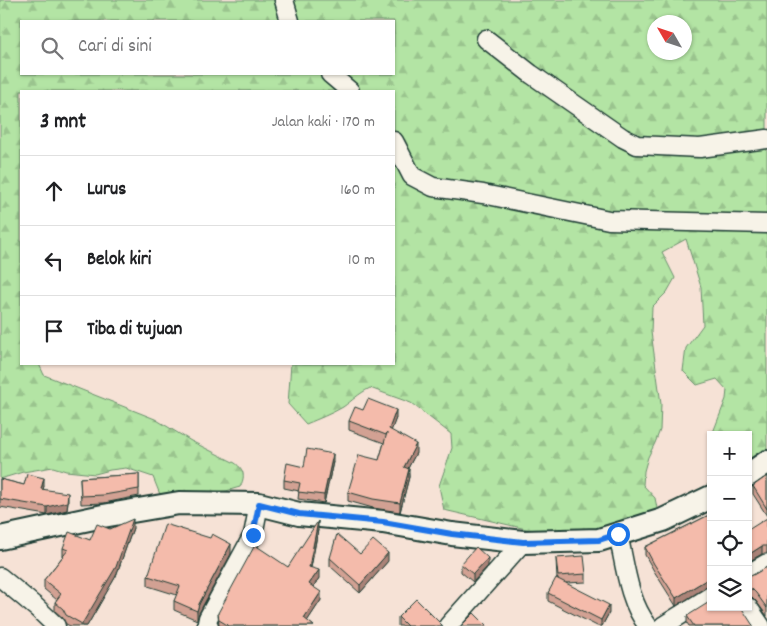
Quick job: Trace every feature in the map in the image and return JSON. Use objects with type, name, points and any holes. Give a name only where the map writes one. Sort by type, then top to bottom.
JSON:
[{"type":"main road","points":[[752,472],[767,462]]},
{"type":"main road","points":[[0,538],[104,516],[179,503],[259,504],[299,514],[383,522],[452,534],[523,542],[599,540],[663,520],[707,499]]},
{"type":"street","points":[[284,0],[290,20]]},
{"type":"street","points":[[486,39],[531,74],[637,146],[700,148],[767,139]]},
{"type":"street","points":[[331,75],[349,90]]},
{"type":"street","points":[[395,143],[412,176],[433,187],[483,194],[609,220],[767,224]]},
{"type":"street","points":[[209,626],[207,623],[208,618],[253,535],[259,504]]},
{"type":"street","points":[[618,534],[634,604],[648,626]]},
{"type":"street","points":[[448,626],[523,542]]},
{"type":"street","points":[[752,572],[767,563]]},
{"type":"street","points":[[0,577],[56,626]]},
{"type":"street","points":[[667,625],[707,599]]},
{"type":"street","points":[[751,611],[761,626]]},
{"type":"green space","points":[[0,0],[767,0],[767,449],[752,462],[752,431],[714,431],[726,399],[727,390],[717,379],[697,385],[683,371],[686,348],[703,325],[701,287],[686,239],[662,252],[675,278],[667,292],[652,307],[651,332],[661,404],[660,430],[648,457],[643,485],[655,498],[658,513],[611,529],[535,531],[444,510],[439,486],[452,448],[451,434],[411,403],[370,388],[343,407],[306,424],[288,404],[291,365],[395,365],[395,90],[20,90],[20,365],[39,365],[44,375],[155,419],[191,441],[235,463],[241,468],[243,480],[240,487],[226,491],[161,497],[153,477],[126,468],[95,474],[66,471],[53,467],[23,472],[0,479]]},
{"type":"building","points":[[368,399],[396,410],[389,429],[416,444],[404,467],[409,469],[400,503],[373,499],[348,492],[359,455],[379,460],[387,433],[386,435],[349,421],[355,407],[363,410]]},
{"type":"building","points":[[307,449],[333,454],[324,495],[298,492],[300,483],[284,480],[287,463],[304,467]]},
{"type":"building","points":[[27,474],[44,478],[41,489],[68,493],[67,502],[47,507],[0,499],[0,479],[24,485]]},
{"type":"building","points":[[139,474],[139,489],[104,495],[81,496],[80,478]]},
{"type":"building","points":[[767,476],[767,509],[753,486]]},
{"type":"building","points":[[707,516],[707,579],[676,598],[645,547]]},
{"type":"building","points":[[767,518],[767,546],[762,546],[752,552],[752,527]]},
{"type":"building","points":[[133,519],[116,567],[82,624],[66,615],[63,609],[55,602],[61,594],[44,580],[68,550],[63,548],[69,532],[90,540],[97,524],[110,529]]},
{"type":"building","points":[[318,521],[309,567],[319,570],[309,584],[321,592],[304,618],[314,626],[229,626],[219,620],[218,613],[255,545],[288,567]]},
{"type":"building","points":[[165,524],[210,538],[212,534],[231,544],[197,611],[174,601],[180,586],[148,576]]},
{"type":"building","points":[[337,534],[360,554],[373,540],[388,553],[360,585],[330,558]]},
{"type":"building","points":[[476,547],[488,558],[473,574],[461,564]]},
{"type":"building","points":[[584,556],[586,574],[558,576],[556,558]]},
{"type":"building","points":[[767,567],[767,608],[752,589],[753,575]]},
{"type":"building","points":[[556,578],[609,605],[601,620],[548,593]]},
{"type":"building","points":[[416,599],[443,626],[407,626],[398,617]]},
{"type":"building","points":[[707,604],[707,611],[744,611],[754,626],[694,626],[687,616]]},
{"type":"building","points":[[474,613],[487,626],[461,626]]},
{"type":"route","points":[[253,535],[259,504],[299,514],[383,522],[452,534],[523,542],[599,540],[618,534]]}]
